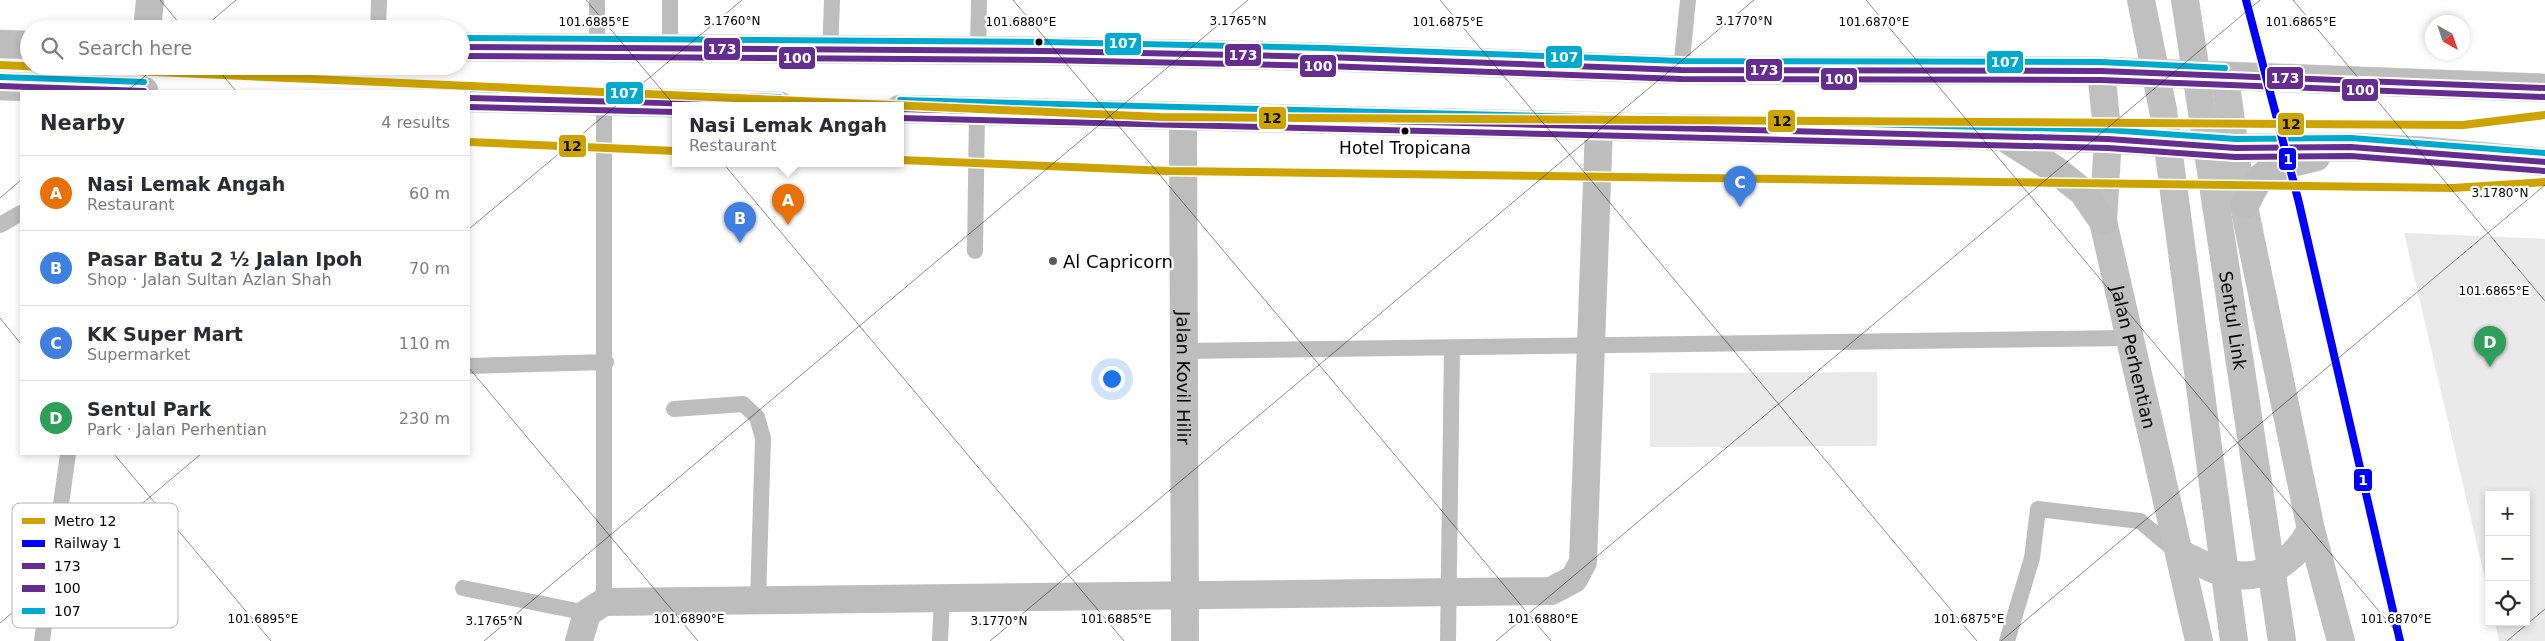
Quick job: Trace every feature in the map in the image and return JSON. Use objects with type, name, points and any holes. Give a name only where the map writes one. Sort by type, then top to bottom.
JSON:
[{"type":"main road","points":[[149,20],[150,0]]},
{"type":"main road","points":[[0,44],[20,44]]},
{"type":"main road","points":[[470,47],[978,51],[1324,57],[1681,70],[2101,71],[2545,88]]},
{"type":"main road","points":[[0,86],[88,90]]},
{"type":"main road","points":[[470,98],[672,103]]},
{"type":"main road","points":[[904,109],[2005,138],[2108,139],[2236,148],[2351,148],[2425,151],[2545,162]]},
{"type":"main road","name":"Jalan Kovil Hilir","points":[[1183,116],[1185,641]]},
{"type":"main road","points":[[579,641],[596,608],[758,600],[1551,591],[1574,579],[1583,562],[1599,127]]},
{"type":"main road","points":[[2005,138],[2054,169],[2083,192],[2103,221]]},
{"type":"main road","points":[[2245,205],[2259,180],[2277,168],[2351,148]]},
{"type":"street","points":[[2141,0],[2163,110],[2234,641]]},
{"type":"street","name":"Sentul Link","points":[[2185,0],[2282,641]]},
{"type":"street","name":"Jalan Perhentian","points":[[2101,71],[2108,139],[2103,221],[2199,641]]},
{"type":"street","points":[[2225,77],[2245,205],[2311,530],[2341,641]]},
{"type":"street","points":[[2179,553],[2221,572],[2239,576],[2257,574],[2274,569],[2290,559],[2302,545],[2311,530]]},
{"type":"lane","points":[[378,20],[379,0]]},
{"type":"lane","points":[[597,0],[597,48]]},
{"type":"lane","points":[[670,0],[670,49]]},
{"type":"lane","points":[[830,51],[832,0]]},
{"type":"lane","points":[[978,51],[979,0]]},
{"type":"lane","points":[[1681,70],[1688,0]]},
{"type":"lane","points":[[463,588],[596,608],[606,362],[604,101]]},
{"type":"lane","points":[[975,251],[977,111]]},
{"type":"lane","points":[[0,225],[20,214]]},
{"type":"lane","points":[[1184,351],[2130,338]]},
{"type":"lane","points":[[1448,641],[1452,348]]},
{"type":"lane","points":[[470,366],[606,362]]},
{"type":"lane","points":[[674,408],[743,404],[758,417],[762,438],[758,600]]},
{"type":"lane","points":[[61,503],[68,455]]},
{"type":"lane","points":[[2007,641],[2032,558],[2038,509],[2140,521],[2179,553]]},
{"type":"lane","points":[[940,641],[942,598]]},
{"type":"lane","points":[[42,641],[44,628]]},
{"type":"shaded area","points":[[2404,233],[2545,239],[2545,641],[2499,641],[2496,626],[2530,626],[2530,491],[2485,491],[2485,579]]},
{"type":"shaded area","points":[[1877,372],[1877,446],[1650,447],[1650,373]]},
{"type":"metro line","name":"12","points":[[0,65],[20,66]]},
{"type":"metro line","name":"12","points":[[223,75],[825,102]]},
{"type":"metro line","name":"12","points":[[904,106],[1160,117],[2463,125],[2545,115]]},
{"type":"metro line","name":"12","points":[[470,142],[672,151]]},
{"type":"metro line","name":"12","points":[[904,160],[1169,171],[2453,188],[2545,182]]},
{"type":"rail line","name":"1","points":[[2246,0],[2299,203],[2400,641]]},
{"type":"transit line","name":"107","points":[[470,38],[1045,42],[1325,48],[1681,61],[2101,62],[2225,68]]},
{"type":"transit line","name":"173","points":[[470,47],[1045,51],[1325,57],[1681,70],[2101,71],[2545,88]]},
{"type":"transit line","name":"100","points":[[470,56],[1045,60],[1325,66],[1681,79],[2101,80],[2545,97]]},
{"type":"transit line","name":"107","points":[[0,77],[144,82]]},
{"type":"transit line","name":"173","points":[[0,86],[115,90]]},
{"type":"transit line","name":"107","points":[[469,89],[780,97]]},
{"type":"transit line","name":"173","points":[[470,98],[672,103]]},
{"type":"transit line","name":"107","points":[[900,100],[2108,130],[2236,139],[2351,138],[2545,153]]},
{"type":"transit line","name":"100","points":[[470,107],[672,112]]},
{"type":"transit line","name":"173","points":[[904,109],[2108,139],[2236,148],[2351,147],[2545,162]]},
{"type":"transit line","name":"100","points":[[904,118],[2108,148],[2235,157],[2351,156],[2544,171]]},
{"type":"place","name":"Hotel Tropicana","points":[[1405,131]]},
{"type":"place","name":"KK Super Mart","points":[[1740,207]]},
{"type":"place","name":"Nasi Lemak Angah","points":[[788,225]]},
{"type":"place","name":"Pasar Batu 2 ½ Jalan Ipoh","points":[[740,243]]},
{"type":"place","name":"Al Capricorn","points":[[1053,261]]},
{"type":"place","name":"Sentul Park","points":[[2490,367]]}]
